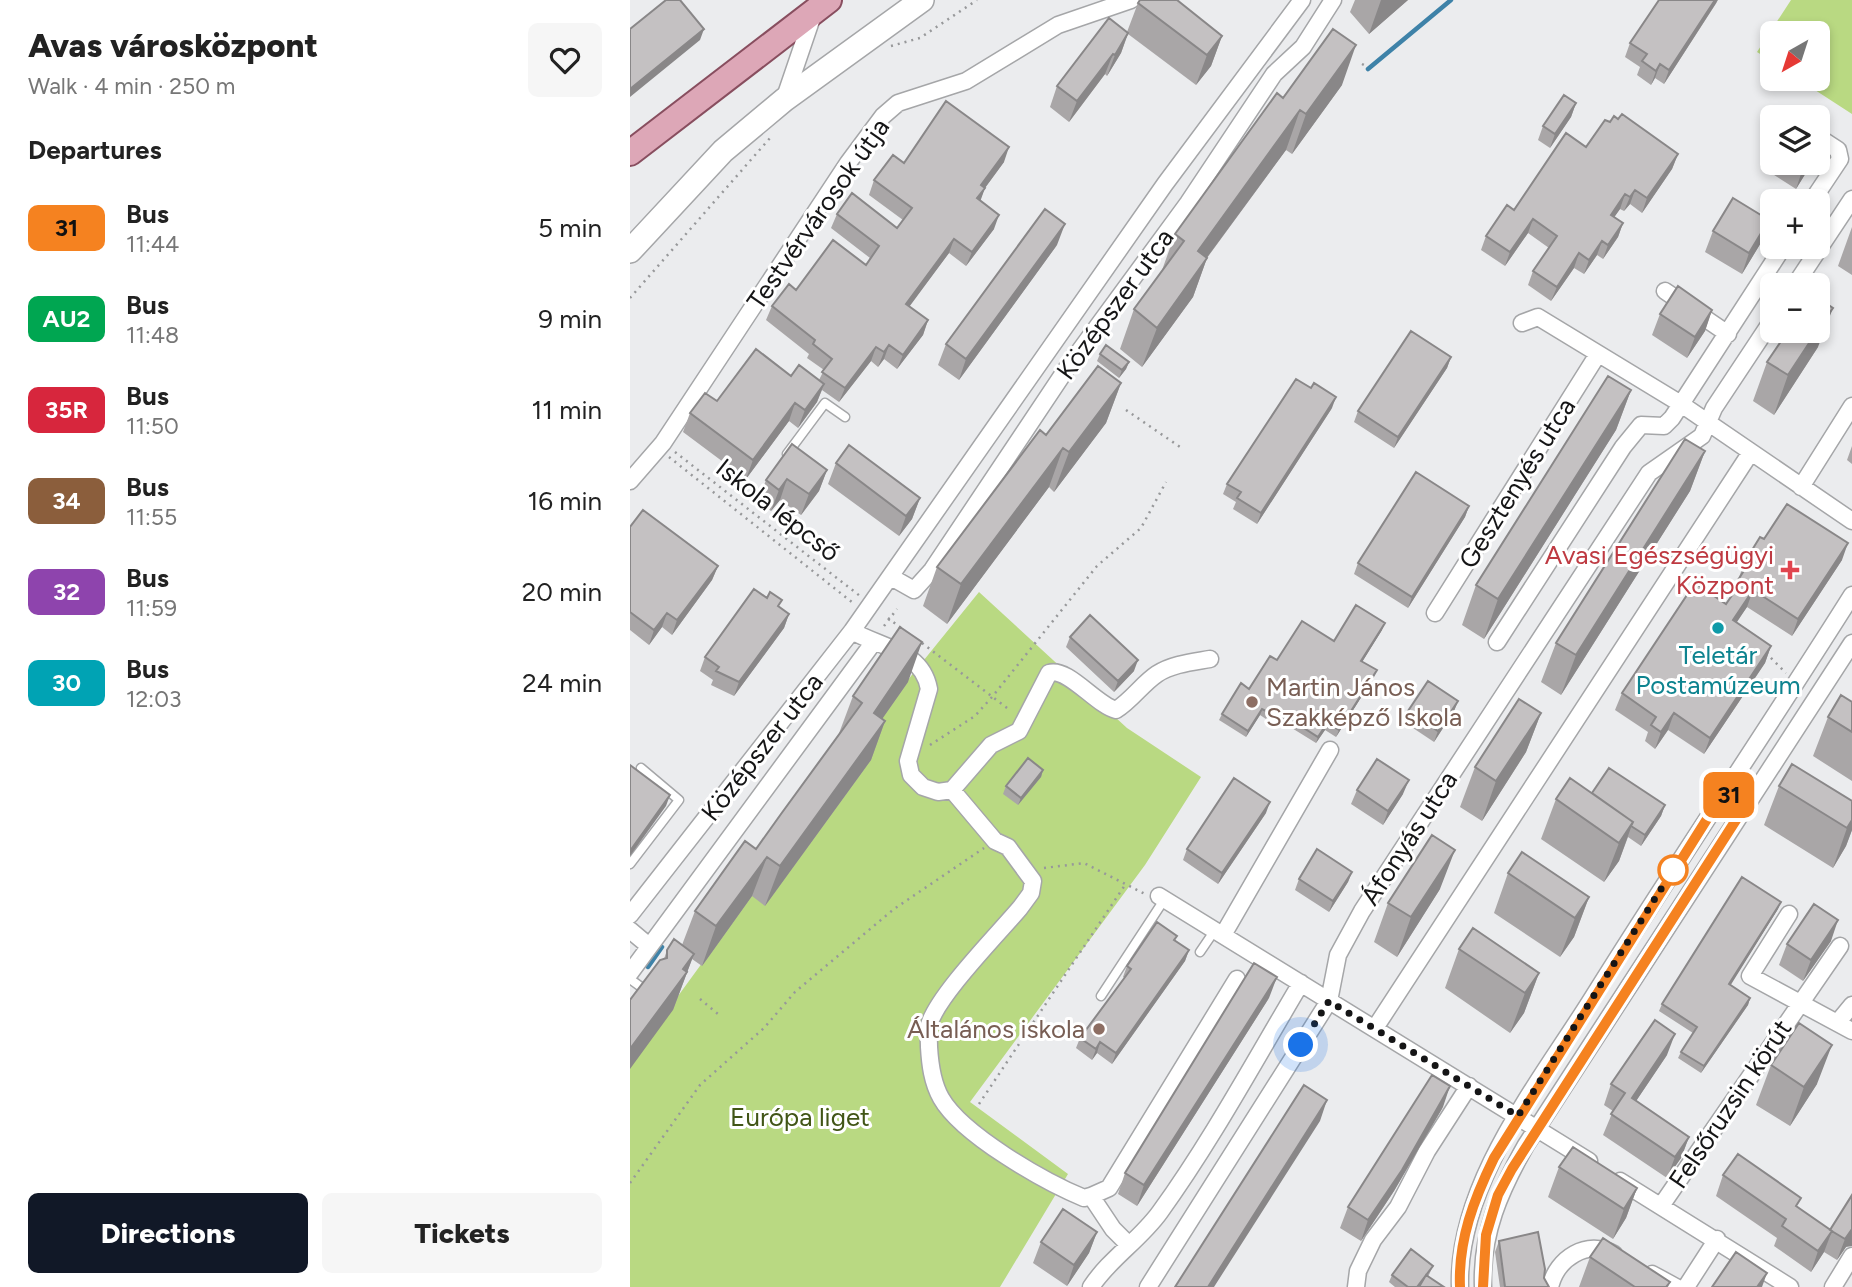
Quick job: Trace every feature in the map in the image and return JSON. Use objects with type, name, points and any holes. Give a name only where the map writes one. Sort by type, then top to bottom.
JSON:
[{"type":"main road","points":[[630,153],[796,38],[822,5]]},
{"type":"street","points":[[630,251],[723,151],[784,100],[922,0]]},
{"type":"street","name":"Testvérvárosok útja","points":[[630,481],[660,446],[848,163],[883,116],[898,103],[966,81],[1058,25],[1108,3],[1130,0]]},
{"type":"street","name":"Középszer utca","points":[[630,915],[852,631],[1165,184],[1302,0]]},
{"type":"street","name":"Középszer utca","points":[[891,577],[914,590],[932,570],[1096,339],[1274,74],[1303,47],[1333,0]]},
{"type":"street","points":[[1280,32],[1303,47]]},
{"type":"street","points":[[784,100],[796,38]]},
{"type":"street","points":[[1830,145],[1838,150],[1840,159],[1830,174]]},
{"type":"street","points":[[1803,273],[1852,200]]},
{"type":"street","points":[[1737,211],[1760,226]]},
{"type":"street","points":[[1497,642],[1623,447],[1641,425],[1664,426],[1728,334],[1775,259]]},
{"type":"street","points":[[1665,291],[1728,334]]},
{"type":"street","points":[[1521,323],[1538,317],[1681,404],[1852,521]]},
{"type":"street","points":[[1706,422],[1760,339]]},
{"type":"street","name":"Gesztenyés utca","points":[[1436,613],[1598,354]]},
{"type":"street","points":[[1801,487],[1852,406]]},
{"type":"street","name":"Áfonyás utca","points":[[1148,1287],[1329,1001],[1338,954],[1362,911],[1649,473],[1702,436],[1706,422]]},
{"type":"street","points":[[1375,1028],[1576,724],[1751,452]]},
{"type":"street","points":[[1460,1287],[1463,1238],[1474,1202],[1494,1158],[1724,792],[1852,595]]},
{"type":"street","points":[[852,631],[873,643],[909,655],[927,678],[927,698],[913,734],[908,761],[911,775],[923,787],[938,792],[952,790],[991,745],[1000,738],[1011,737],[1024,722],[1049,673],[1061,673],[1106,707],[1116,710],[1128,703],[1157,674],[1176,666],[1210,659]]},
{"type":"street","name":"Középszer utca","points":[[633,968],[873,643]]},
{"type":"street","points":[[1483,1287],[1486,1235],[1498,1195],[1536,1128],[1852,643]]},
{"type":"street","points":[[1219,933],[1330,750]]},
{"type":"street","points":[[952,790],[995,841],[1008,847],[1033,881],[1031,893],[942,998],[929,1027],[930,1070],[941,1098],[959,1119],[992,1145],[1052,1185],[1084,1198],[1109,1188],[1237,979]]},
{"type":"street","points":[[1162,898],[1536,1128]]},
{"type":"street","name":"Felsőruzsin körút","points":[[1789,914],[1750,976],[1845,1026],[1852,1004]]},
{"type":"street","points":[[630,930],[649,946]]},
{"type":"street","name":"Felsőruzsin körút","points":[[1661,1206],[1840,946]]},
{"type":"street","points":[[1091,1287],[1101,1272],[1157,1216],[1181,1182],[1301,983]]},
{"type":"street","points":[[1356,1287],[1357,1271],[1373,1240],[1398,1207],[1427,1151],[1469,1086]]},
{"type":"street","name":"Felsőruzsin körút","points":[[1536,1128],[1717,1239],[1782,1285]]},
{"type":"street","points":[[1091,1196],[1113,1229],[1129,1245]]},
{"type":"street","points":[[1686,1287],[1717,1239]]},
{"type":"street","points":[[1550,1287],[1552,1276],[1576,1252],[1601,1247],[1676,1287]]},
{"type":"street","points":[[1833,1287],[1852,1256]]},
{"type":"lane","points":[[787,455],[825,403],[845,417]]},
{"type":"lane","points":[[630,864],[679,800],[641,768]]},
{"type":"lane","points":[[1724,792],[1745,806]]},
{"type":"lane","points":[[1101,996],[1162,898]]},
{"type":"lane","points":[[1200,952],[1219,933]]},
{"type":"lane","points":[[630,979],[648,992]]},
{"type":"path","points":[[888,47],[920,38],[977,0]]},
{"type":"path","points":[[630,298],[771,137]]},
{"type":"path","points":[[1126,410],[1183,449]]},
{"type":"path","points":[[660,446],[868,608]]},
{"type":"path","name":"Iskola lépcső","points":[[660,446],[776,528],[868,608]]},
{"type":"path","points":[[908,761],[975,716],[1097,566],[1141,528],[1166,482]]},
{"type":"path","points":[[884,626],[897,609]]},
{"type":"path","points":[[889,618],[911,635]]},
{"type":"path","points":[[922,643],[1024,722]]},
{"type":"path","points":[[1760,647],[1796,682]]},
{"type":"path","points":[[630,1183],[700,1085],[764,1028],[795,992],[894,909],[995,841]]},
{"type":"path","points":[[1026,868],[1084,863],[1140,893],[1162,898]]},
{"type":"path","points":[[979,1104],[1125,885]]},
{"type":"path","points":[[700,999],[718,1014]]},
{"type":"green space","points":[[1791,0],[1852,0],[1852,114],[1817,91],[1830,91],[1830,21],[1777,21]]},
{"type":"green space","name":"Európa liget","points":[[979,592],[1127,728],[1201,777],[1145,865],[970,1102],[1068,1174],[1000,1287],[630,1287],[630,1062],[911,676]]},
{"type":"building","points":[[666,0],[680,0],[704,29],[630,89],[630,29]]},
{"type":"building","points":[[1140,0],[1177,0],[1222,36],[1207,55],[1138,3]]},
{"type":"building","points":[[1659,0],[1715,0],[1669,70],[1660,64],[1656,71],[1642,61],[1647,54],[1630,43]]},
{"type":"building","points":[[1109,18],[1128,33],[1115,55],[1113,54],[1077,101],[1057,86]]},
{"type":"building","points":[[1333,29],[1356,45],[1306,114],[1300,110],[1198,251],[1207,258],[1157,328],[1134,309],[1184,241],[1175,234],[1277,93],[1283,98]]},
{"type":"building","points":[[1564,95],[1576,103],[1555,134],[1543,126]]},
{"type":"building","points":[[946,101],[1009,147],[981,185],[985,188],[977,198],[999,215],[972,252],[954,239],[906,304],[928,320],[903,355],[889,345],[884,352],[876,347],[845,388],[822,372],[832,359],[813,344],[815,340],[772,306],[789,284],[796,290],[833,240],[866,265],[879,246],[837,214],[852,193],[897,228],[912,208],[874,180],[893,155],[904,163]]},
{"type":"building","points":[[1622,114],[1678,154],[1647,198],[1635,190],[1630,197],[1625,194],[1611,215],[1623,223],[1608,245],[1602,241],[1589,260],[1579,253],[1557,287],[1533,271],[1557,236],[1533,219],[1510,252],[1486,236],[1507,205],[1514,210],[1566,133],[1586,147],[1605,120],[1610,122],[1614,116],[1618,119]]},
{"type":"building","points":[[1733,198],[1760,214],[1760,235],[1749,253],[1713,231]]},
{"type":"building","points":[[1045,209],[1065,224],[966,359],[946,344]]},
{"type":"building","points":[[1678,286],[1712,310],[1695,337],[1660,314]]},
{"type":"building","points":[[1411,331],[1451,357],[1398,437],[1358,411]]},
{"type":"building","points":[[1780,343],[1809,343],[1788,375],[1767,362]]},
{"type":"building","points":[[1106,345],[1129,362],[1122,370],[1100,354]]},
{"type":"building","points":[[756,349],[791,376],[799,365],[824,384],[805,410],[795,403],[753,460],[690,413],[705,393],[717,401]]},
{"type":"building","points":[[1098,366],[1121,383],[1069,452],[1063,448],[961,584],[937,567],[1040,430],[1046,435]]},
{"type":"building","points":[[1608,376],[1631,390],[1498,599],[1476,585]]},
{"type":"building","points":[[1296,379],[1311,388],[1314,383],[1336,397],[1261,513],[1237,498],[1241,492],[1227,484]]},
{"type":"building","points":[[1685,439],[1705,451],[1576,655],[1556,643]]},
{"type":"building","points":[[792,444],[827,470],[809,494],[787,479],[779,490],[766,480]]},
{"type":"building","points":[[849,445],[920,498],[906,516],[836,463]]},
{"type":"building","points":[[1416,472],[1469,506],[1412,597],[1358,563]]},
{"type":"building","points":[[1787,504],[1848,543],[1798,619],[1753,590],[1733,620],[1771,646],[1710,738],[1674,713],[1661,732],[1651,725],[1656,717],[1622,693],[1695,583],[1726,604],[1741,582],[1738,580],[1747,566],[1744,563],[1760,537],[1764,539]]},
{"type":"building","points":[[643,510],[718,566],[677,620],[667,613],[654,630],[630,612],[630,527]]},
{"type":"building","points":[[754,589],[767,598],[770,592],[782,600],[778,606],[789,614],[739,682],[716,671],[719,667],[705,657]]},
{"type":"building","points":[[1356,605],[1385,623],[1361,661],[1377,670],[1339,730],[1327,723],[1318,737],[1271,707],[1268,712],[1262,709],[1248,731],[1222,714],[1241,683],[1249,689],[1270,656],[1277,660],[1302,621],[1334,641]]},
{"type":"building","points":[[1090,615],[1138,660],[1118,681],[1070,637]]},
{"type":"building","points":[[900,627],[922,642],[874,713],[885,721],[780,866],[767,857],[716,926],[695,911],[745,841],[756,849],[862,703],[853,696]]},
{"type":"building","points":[[1428,681],[1458,701],[1438,731],[1408,711]]},
{"type":"building","points":[[1841,695],[1852,702],[1852,732],[1828,717]]},
{"type":"building","points":[[1519,699],[1541,713],[1496,781],[1475,767]]},
{"type":"building","points":[[1028,758],[1043,770],[1021,798],[1006,786]]},
{"type":"building","points":[[1377,759],[1409,780],[1388,811],[1357,790]]},
{"type":"building","points":[[1792,764],[1852,801],[1852,820],[1847,828],[1779,786]]},
{"type":"building","points":[[630,765],[670,795],[630,851]]},
{"type":"building","points":[[1609,768],[1665,805],[1645,835],[1631,826],[1633,822],[1592,793]]},
{"type":"building","points":[[1234,778],[1270,802],[1222,873],[1187,849]]},
{"type":"building","points":[[1570,778],[1633,822],[1619,843],[1556,799]]},
{"type":"building","points":[[1432,835],[1455,850],[1411,917],[1388,903]]},
{"type":"building","points":[[1317,849],[1352,872],[1333,901],[1299,879]]},
{"type":"building","points":[[1522,852],[1589,897],[1575,918],[1508,873]]},
{"type":"building","points":[[1742,877],[1781,902],[1729,984],[1750,998],[1704,1066],[1681,1052],[1697,1027],[1662,1004]]},
{"type":"building","points":[[1814,904],[1838,920],[1811,960],[1787,944]]},
{"type":"building","points":[[1157,922],[1177,936],[1174,940],[1189,950],[1116,1053],[1100,1042],[1096,1049],[1080,1038],[1131,969],[1127,966]]},
{"type":"building","points":[[1473,928],[1539,973],[1525,993],[1459,949]]},
{"type":"building","points":[[674,939],[694,954],[683,969],[687,972],[630,1049],[630,1000],[660,960],[667,958],[667,950]]},
{"type":"building","points":[[1254,963],[1277,977],[1144,1185],[1125,1173]]},
{"type":"building","points":[[1655,1020],[1675,1034],[1632,1098],[1689,1137],[1675,1157],[1611,1114],[1625,1093],[1611,1084]]},
{"type":"building","points":[[1799,1023],[1832,1045],[1804,1087],[1771,1065]]},
{"type":"building","points":[[1432,1075],[1450,1086],[1402,1170],[1368,1220],[1348,1207]]},
{"type":"building","points":[[1304,1085],[1327,1100],[1208,1287],[1175,1287]]},
{"type":"building","points":[[1573,1147],[1637,1188],[1624,1209],[1559,1167]]},
{"type":"building","points":[[1738,1154],[1801,1198],[1796,1206],[1832,1231],[1818,1251],[1782,1226],[1786,1219],[1723,1175]]},
{"type":"building","points":[[1852,1195],[1852,1229],[1845,1239],[1830,1230]]},
{"type":"building","points":[[1063,1209],[1097,1232],[1074,1265],[1041,1242]]},
{"type":"building","points":[[1538,1232],[1545,1269],[1544,1278],[1549,1287],[1505,1287],[1499,1241]]},
{"type":"building","points":[[1603,1238],[1670,1282],[1666,1287],[1635,1287],[1590,1257]]},
{"type":"building","points":[[1411,1249],[1433,1266],[1417,1287],[1408,1287],[1392,1275]]},
{"type":"building","points":[[1736,1252],[1767,1273],[1757,1287],[1712,1287]]},
{"type":"building","points":[[1426,1275],[1444,1287],[1419,1287]]},
{"type":"waterway","points":[[1368,69],[1451,0]]},
{"type":"waterway","points":[[648,967],[662,947]]},
{"type":"bus line","name":"31","points":[[1460,1287],[1463,1238],[1474,1202],[1494,1158],[1724,792],[1745,806],[1536,1128],[1498,1195],[1486,1235],[1482,1262],[1483,1287]]},
{"type":"place","name":"Avasi Egészségügyi Központ","points":[[1790,570]]},
{"type":"place","name":"Teletár Postamúzeum","points":[[1718,628]]},
{"type":"place","name":"Martin János Szakképző Iskola","points":[[1252,702]]},
{"type":"place","name":"Általános iskola","points":[[1099,1029]]},
{"type":"route","points":[[1301,1045],[1329,1001],[1518,1116],[1673,870]]}]
